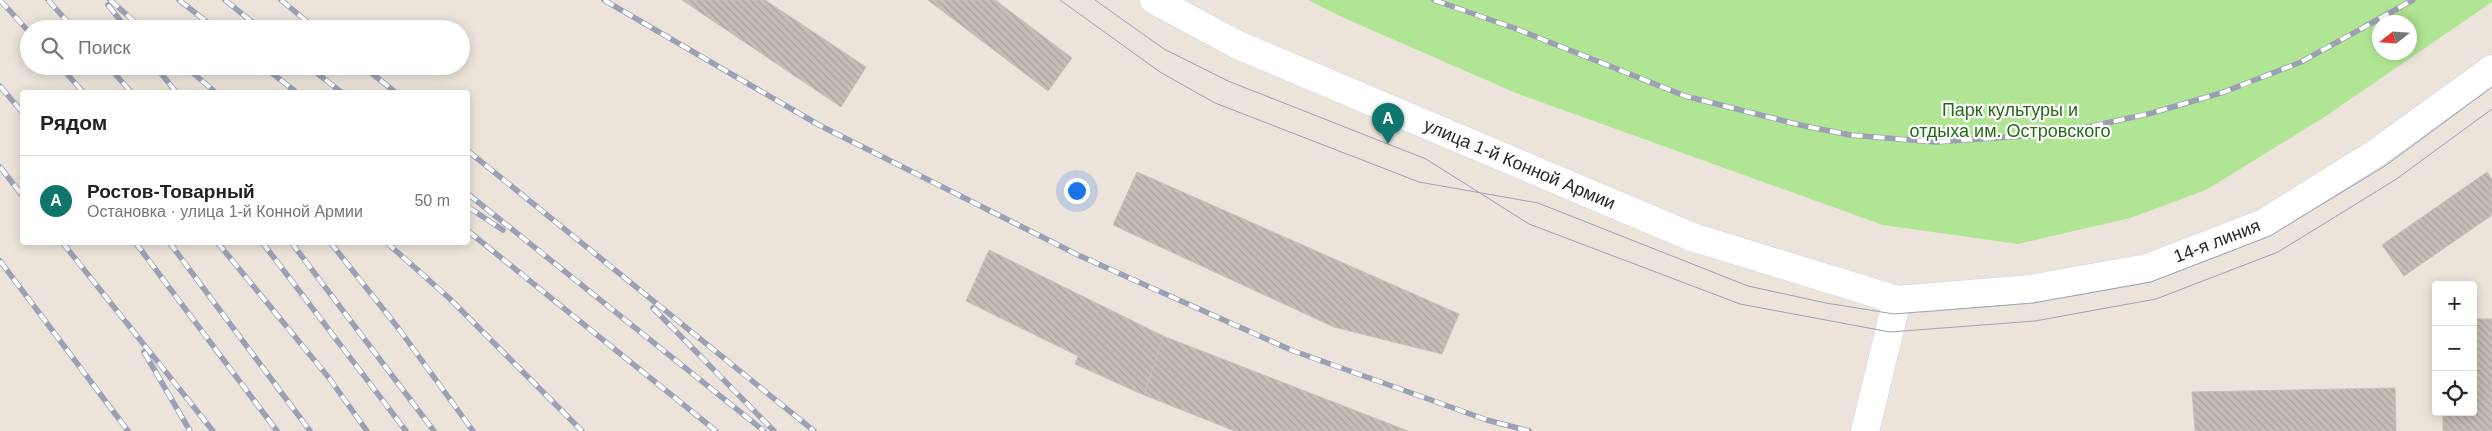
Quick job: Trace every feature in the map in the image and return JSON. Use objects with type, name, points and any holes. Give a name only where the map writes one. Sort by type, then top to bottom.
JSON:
[{"type":"main road","name":"улица 1-й Конной Армии","points":[[1154,0],[1238,45],[1692,237],[1898,300]]},
{"type":"main road","name":"14-я линия","points":[[1898,300],[2031,289],[2147,268],[2264,223],[2376,153],[2492,69]]},
{"type":"main road","points":[[1865,431],[1898,300]]},
{"type":"green space","name":"Парк культуры и отдыха им. Островского","points":[[1308,0],[2492,0],[2492,2],[2417,53],[2417,15],[2372,15],[2372,60],[2408,60],[2323,118],[2206,190],[2130,218],[2018,244],[1883,225],[1516,93],[1344,18]]},
{"type":"building","points":[[682,0],[765,0],[866,67],[841,107]]},
{"type":"building","points":[[928,0],[995,0],[1072,58],[1048,91]]},
{"type":"building","points":[[1137,172],[1459,314],[1442,354],[1334,327],[1113,225]]},
{"type":"building","points":[[2487,172],[2492,180],[2492,215],[2404,276],[2382,245]]},
{"type":"building","points":[[989,250],[1163,336],[1144,395],[1075,364],[1078,356],[966,301]]},
{"type":"building","points":[[2477,319],[2492,319],[2492,431],[2443,431],[2443,416],[2477,416]]},
{"type":"building","points":[[1163,336],[1408,431],[1235,431],[1144,395]]},
{"type":"building","points":[[2395,388],[2396,431],[2195,431],[2192,392]]},
{"type":"tram line","points":[[1060,0],[1160,72],[1215,103],[1419,182],[1538,203],[1748,286],[1826,303],[1894,314],[2033,303],[2151,282],[2270,236],[2385,166],[2492,87]]},
{"type":"tram line","points":[[1095,0],[1164,49],[1228,81],[1426,159],[1529,224],[1740,304],[1890,332],[2035,321],[2156,299],[2278,252],[2395,180],[2492,109]]},
{"type":"railway","points":[[0,0],[20,22]]},
{"type":"railway","points":[[48,0],[66,20]]},
{"type":"railway","points":[[110,0],[133,20]]},
{"type":"railway","points":[[179,0],[205,20]]},
{"type":"railway","points":[[225,0],[250,20]]},
{"type":"railway","points":[[281,0],[305,20]]},
{"type":"railway","points":[[604,0],[819,125],[1078,255],[1291,350],[1487,420],[1529,431]]},
{"type":"railway","points":[[1434,0],[1514,28],[1685,96],[1800,125],[1850,135],[1935,142],[2056,134],[2152,113],[2224,92],[2301,62],[2413,0]]},
{"type":"railway","points":[[108,5],[120,20]]},
{"type":"railway","points":[[68,75],[81,90]]},
{"type":"railway","points":[[116,75],[129,90]]},
{"type":"railway","points":[[162,75],[174,90]]},
{"type":"railway","points":[[195,75],[213,90]]},
{"type":"railway","points":[[274,75],[293,90]]},
{"type":"railway","points":[[319,75],[338,90]]},
{"type":"railway","points":[[374,75],[393,90]]},
{"type":"railway","points":[[0,86],[20,110]]},
{"type":"railway","points":[[470,153],[814,431]]},
{"type":"railway","points":[[0,167],[20,192]]},
{"type":"railway","points":[[470,196],[764,431]]},
{"type":"railway","points":[[470,208],[503,230]]},
{"type":"railway","points":[[470,233],[716,431]]},
{"type":"railway","points":[[64,245],[213,431]]},
{"type":"railway","points":[[137,245],[277,431]]},
{"type":"railway","points":[[171,245],[310,431]]},
{"type":"railway","points":[[219,245],[329,378],[367,431]]},
{"type":"railway","points":[[264,245],[406,431]]},
{"type":"railway","points":[[293,245],[434,431]]},
{"type":"railway","points":[[332,245],[399,329],[473,431]]},
{"type":"railway","points":[[389,245],[449,298],[582,431]]},
{"type":"railway","points":[[0,261],[128,431]]},
{"type":"railway","points":[[653,308],[774,431]]},
{"type":"railway","points":[[144,352],[190,431]]},
{"type":"place","name":"Ростов-Товарный","points":[[1388,144]]}]
